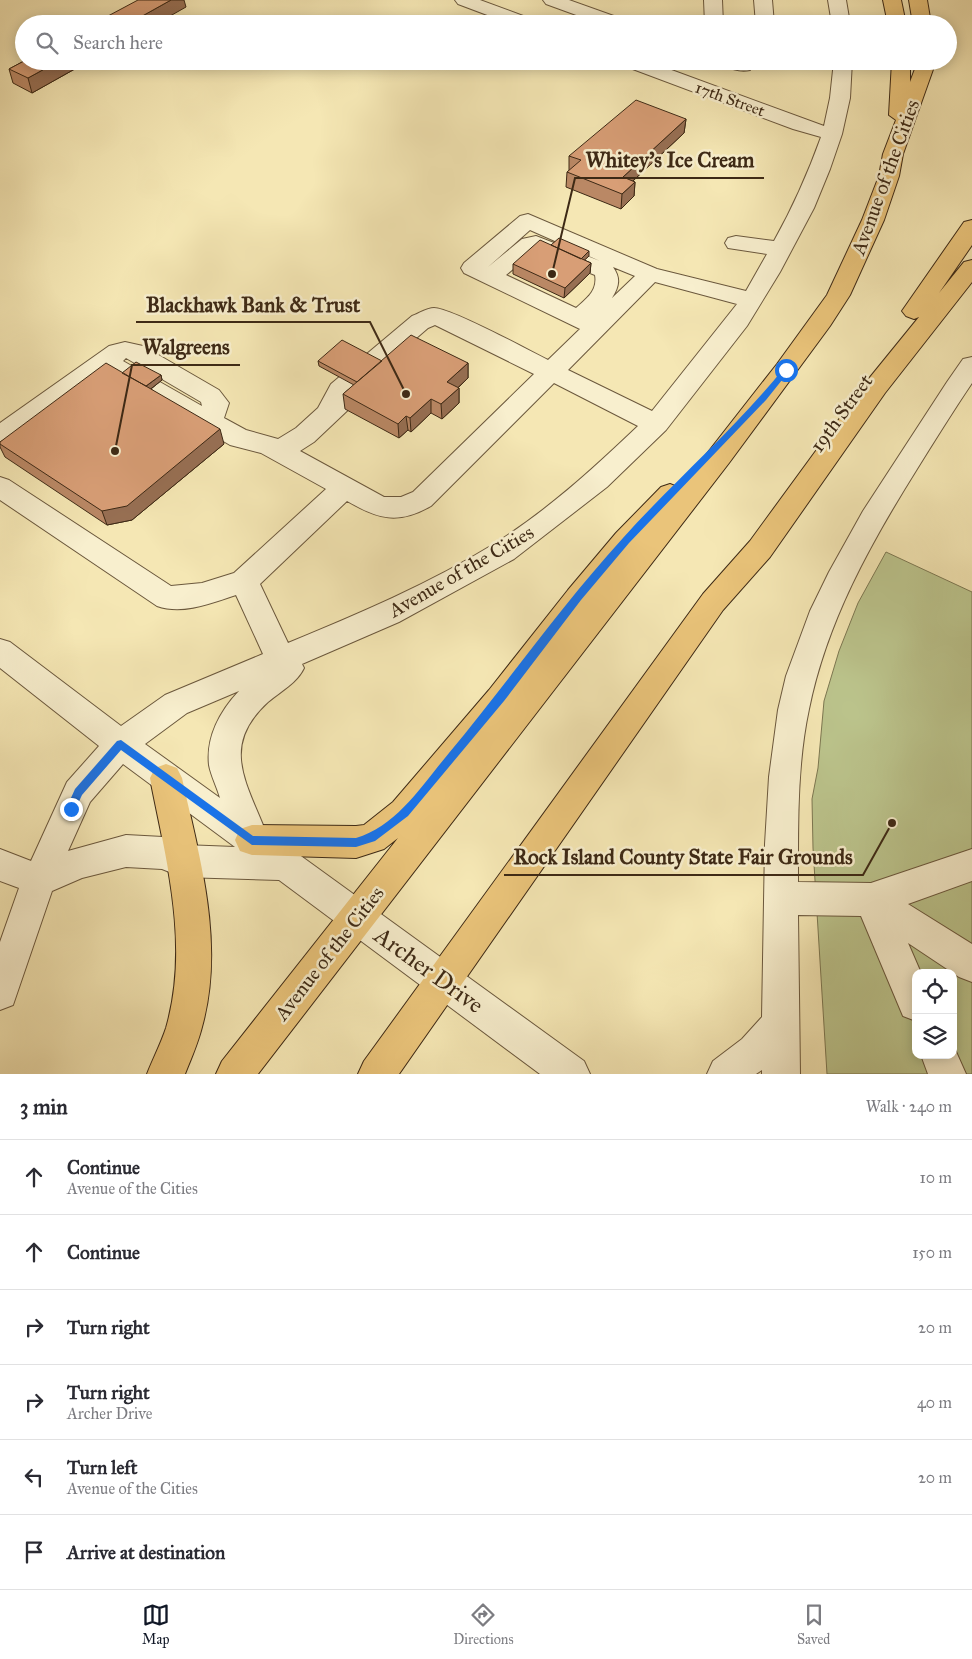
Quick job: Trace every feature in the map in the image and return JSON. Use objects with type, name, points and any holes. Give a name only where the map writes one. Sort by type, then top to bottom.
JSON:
[{"type":"main road","points":[[892,0],[895,15]]},
{"type":"main road","points":[[918,0],[920,15]]},
{"type":"main road","points":[[893,154],[897,136],[901,70]]},
{"type":"main road","name":"Avenue of the Cities","points":[[235,1074],[356,917],[558,664],[786,370],[838,295],[874,220],[889,176],[893,154],[924,70]]},
{"type":"main road","name":"19th Street","points":[[713,602],[752,536],[960,247],[972,227]]},
{"type":"main road","points":[[381,1068],[713,602],[760,548],[876,387],[972,267]]},
{"type":"main road","points":[[252,840],[356,842],[372,838],[405,813],[626,540],[764,398]]},
{"type":"main road","points":[[166,778],[191,898],[194,932],[191,992],[184,1028],[166,1074]]},
{"type":"street","points":[[464,0],[504,15]]},
{"type":"street","points":[[552,0],[594,15]]},
{"type":"street","points":[[607,0],[611,15]]},
{"type":"street","points":[[713,0],[714,15]]},
{"type":"street","points":[[763,0],[764,15]]},
{"type":"street","points":[[837,0],[840,15]]},
{"type":"street","name":"17th Street","points":[[653,70],[800,125],[832,134]]},
{"type":"street","name":"Avenue of the Cities","points":[[0,992],[39,880],[78,792],[121,744],[176,704],[389,614],[504,551],[560,511],[598,480],[656,424],[739,320],[803,208],[820,169],[832,134],[840,98],[842,70]]},
{"type":"street","points":[[587,323],[472,268],[528,221],[650,274],[752,300]]},
{"type":"street","points":[[736,242],[781,249]]},
{"type":"street","points":[[0,436],[95,369],[116,367],[239,438],[268,445],[346,486],[378,506],[392,509],[410,506],[422,499],[550,372],[587,323],[605,293],[608,278],[605,272],[536,243],[530,244],[490,277]]},
{"type":"street","points":[[587,323],[650,274]]},
{"type":"street","points":[[279,451],[305,435],[324,408],[426,328],[439,322],[436,317],[656,424]]},
{"type":"street","points":[[781,1074],[782,811],[787,748],[794,709],[817,628],[849,560],[873,517],[972,365]]},
{"type":"street","points":[[0,487],[167,598],[202,595],[244,581],[346,486]]},
{"type":"street","points":[[244,581],[281,660]]},
{"type":"street","points":[[252,840],[225,765],[225,739],[233,722],[262,688],[330,639]]},
{"type":"street","name":"Archer Drive","points":[[0,651],[166,778],[571,1074]]},
{"type":"street","points":[[0,865],[39,880],[79,863],[126,851],[164,853],[182,861],[285,864]]},
{"type":"street","points":[[781,898],[871,900],[972,865]]},
{"type":"street","points":[[871,900],[972,964]]},
{"type":"street","points":[[871,900],[912,993]]},
{"type":"street","points":[[726,1074],[755,1052],[780,1024]]},
{"type":"street","points":[[941,1059],[947,1074]]},
{"type":"green space","points":[[886,552],[972,592],[972,1074],[827,1074],[813,848],[812,799],[818,768],[824,701],[839,651],[858,603]]},
{"type":"building","points":[[138,0],[171,0],[144,15],[110,15]]},
{"type":"building","points":[[15,66],[15,70],[43,70],[28,78],[9,69]]},
{"type":"building","points":[[636,100],[686,119],[623,177],[635,182],[622,194],[567,172],[581,160],[569,156]]},
{"type":"building","points":[[559,238],[589,251],[581,259],[551,245]]},
{"type":"building","points":[[540,240],[591,263],[565,288],[513,264]]},
{"type":"building","points":[[411,335],[468,363],[447,382],[459,388],[441,404],[431,399],[410,418],[406,416],[398,424],[343,394]]},
{"type":"building","points":[[342,340],[382,361],[357,382],[318,361]]},
{"type":"building","points":[[136,362],[161,375],[146,386],[122,373]]},
{"type":"building","points":[[106,363],[220,429],[127,506],[102,511],[0,444],[0,442]]},
{"type":"place","name":"Whitey's Ice Cream","points":[[552,274]]},
{"type":"place","name":"Blackhawk Bank & Trust","points":[[406,394]]},
{"type":"place","name":"Walgreens","points":[[115,451]]},
{"type":"place","name":"Rock Island County State Fair Grounds","points":[[892,823]]},
{"type":"route","points":[[71,809],[78,792],[121,744],[252,840],[356,842],[372,838],[405,813],[626,540],[764,398],[786,370]]}]
